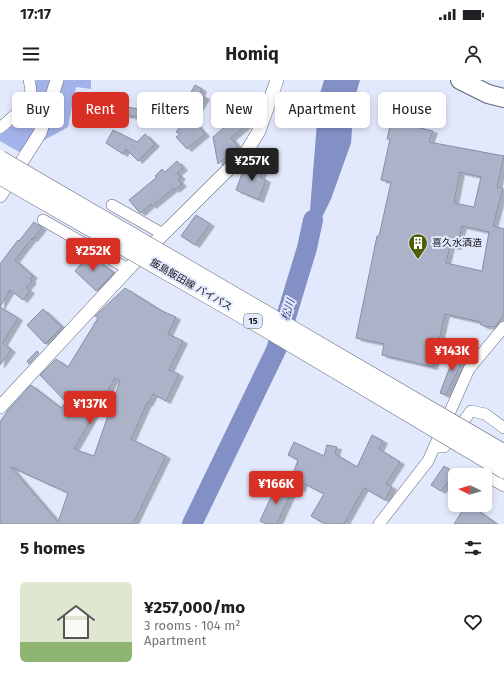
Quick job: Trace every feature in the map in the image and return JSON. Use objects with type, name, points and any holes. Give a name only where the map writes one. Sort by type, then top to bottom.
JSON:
[{"type":"highway","points":[[460,80],[488,94],[504,98]]},
{"type":"main road","name":"飯島飯田線 バイパス","points":[[0,159],[504,453]]},
{"type":"main road","name":"飯島飯田線 バイパス","points":[[0,176],[255,322],[504,470]]},
{"type":"street","points":[[0,128],[25,106],[31,90],[30,80]]},
{"type":"street","points":[[0,196],[40,133],[57,80]]},
{"type":"street","points":[[0,407],[128,270],[247,151],[259,132],[277,80]]},
{"type":"street","points":[[112,204],[163,234]]},
{"type":"street","points":[[43,220],[128,270]]},
{"type":"street","points":[[378,524],[428,461],[436,447],[469,368],[504,328]]},
{"type":"street","points":[[436,447],[444,447],[471,411],[485,414],[504,428]]},
{"type":"street","points":[[492,479],[504,486]]},
{"type":"shaded area","points":[[36,80],[91,80],[91,89],[76,87],[75,92],[72,92],[72,107],[68,127],[21,153],[0,141],[0,135],[12,126],[12,128],[64,128],[64,92],[36,92]]},
{"type":"shaded area","points":[[324,80],[360,80],[357,92],[320,92]]},
{"type":"shaded area","points":[[317,128],[352,128],[351,143],[331,199],[307,248]]},
{"type":"building","points":[[195,85],[202,89],[201,92],[191,92]]},
{"type":"building","points":[[129,107],[137,109],[137,117],[129,116]]},
{"type":"building","points":[[179,128],[200,128],[205,134],[187,149],[176,137],[180,134],[176,132]]},
{"type":"building","points":[[224,128],[243,128],[231,138],[238,147],[218,164],[213,137]]},
{"type":"building","points":[[390,128],[420,128],[433,131],[429,142],[504,156],[497,187],[503,188],[493,226],[504,229],[504,314],[495,327],[484,326],[480,324],[480,322],[445,314],[433,367],[382,355],[384,344],[356,338],[377,236],[379,236],[391,182],[381,180],[390,139],[387,139]],"holes":[[[460,172],[481,177],[474,207],[454,203]],[[462,226],[489,232],[482,271],[446,263],[450,246],[457,247]]]},
{"type":"building","points":[[113,130],[137,142],[145,134],[155,144],[138,161],[126,149],[123,154],[106,143]]},
{"type":"building","points":[[177,161],[183,168],[177,173],[181,177],[178,180],[182,184],[175,190],[174,188],[152,206],[151,204],[141,213],[139,212],[129,200],[157,177],[155,176],[162,169],[165,172]]},
{"type":"building","points":[[250,163],[264,168],[260,177],[266,180],[259,200],[236,190],[243,171]]},
{"type":"building","points":[[196,215],[210,224],[195,245],[181,236]]},
{"type":"building","points":[[34,222],[42,228],[15,260],[33,276],[30,279],[32,281],[26,288],[30,291],[23,300],[10,290],[0,307],[0,264]]},
{"type":"building","points":[[83,253],[96,265],[99,261],[114,273],[96,291],[75,271],[81,264],[76,260]]},
{"type":"building","points":[[125,288],[162,311],[176,317],[168,334],[183,341],[169,370],[179,374],[166,401],[153,394],[148,404],[147,403],[131,439],[166,456],[133,524],[0,524],[0,422],[8,410],[31,385],[61,408],[66,402],[40,375],[56,359],[68,367],[98,318],[95,316]],"holes":[[[115,378],[120,381],[94,456],[74,449]],[[11,467],[68,493],[58,522]]]},
{"type":"building","points":[[0,307],[18,318],[3,343],[11,350],[0,365]]},
{"type":"building","points":[[43,309],[62,327],[45,344],[27,325]]},
{"type":"building","points":[[37,351],[39,353],[29,364],[27,361]]},
{"type":"building","points":[[456,351],[465,356],[446,395],[440,393]]},
{"type":"building","points":[[372,435],[383,441],[379,449],[400,462],[386,484],[392,487],[385,500],[364,488],[344,524],[325,524],[311,516],[324,494],[303,483],[301,489],[289,485],[298,460],[288,455],[294,442],[324,456],[327,445],[337,447],[335,454],[357,467]]},
{"type":"building","points":[[444,466],[448,469],[448,482],[441,491],[431,485]]},
{"type":"building","points":[[277,484],[292,491],[277,524],[266,524],[260,521]]},
{"type":"building","points":[[462,512],[480,512],[497,524],[454,524]]},
{"type":"waterway","name":"松川","points":[[192,524],[276,350],[307,248],[313,220]]},
{"type":"place","name":"喜久水酒造","points":[[418,260]]}]
